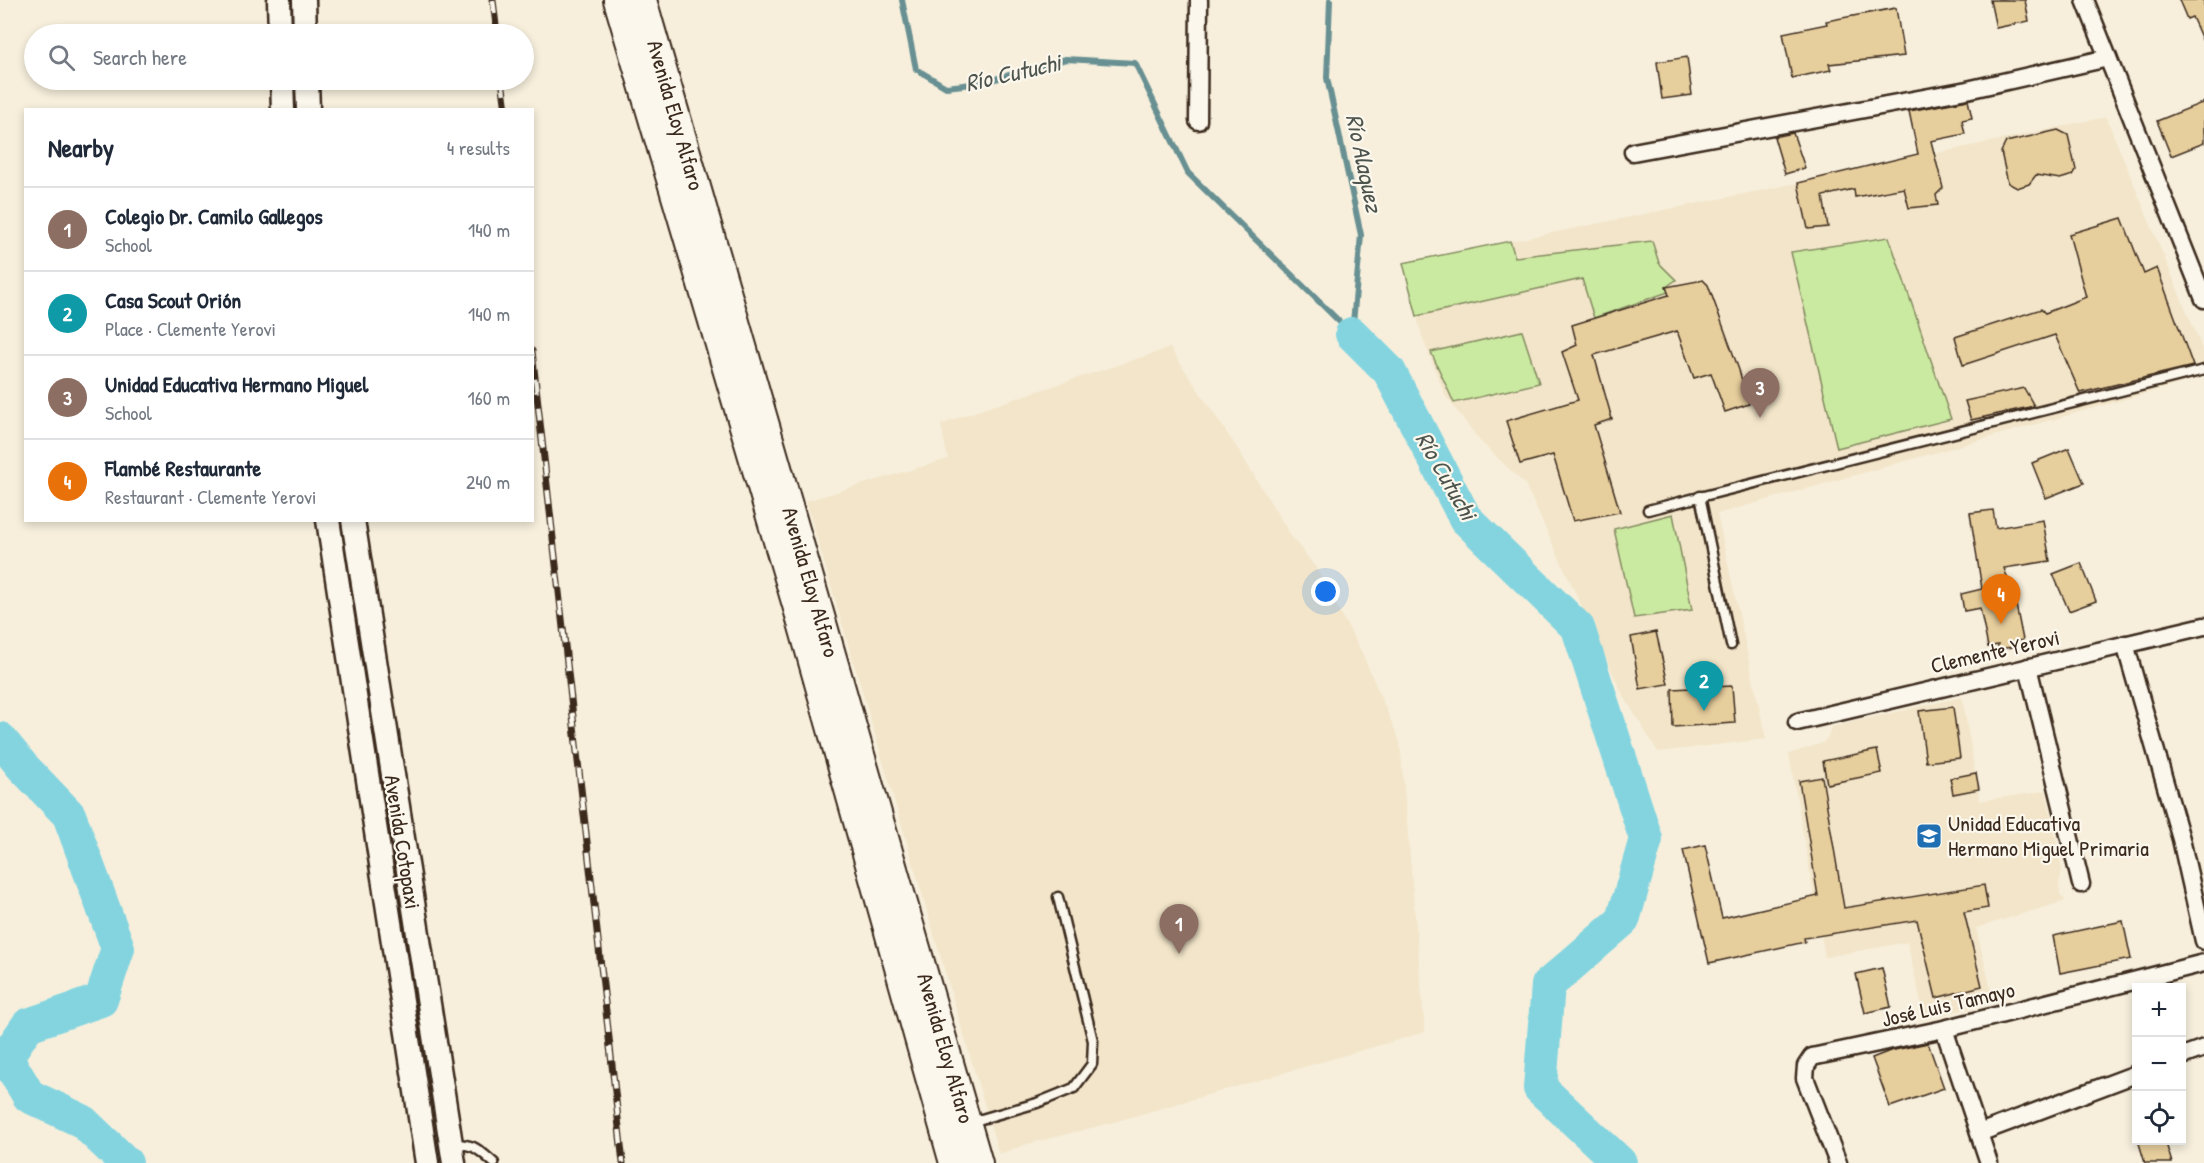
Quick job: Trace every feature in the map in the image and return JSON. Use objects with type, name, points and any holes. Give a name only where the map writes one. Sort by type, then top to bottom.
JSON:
[{"type":"main road","points":[[279,0],[280,24]]},
{"type":"main road","points":[[304,0],[305,24]]},
{"type":"main road","name":"Avenida Eloy Alfaro","points":[[617,0],[794,601],[953,1163]]},
{"type":"main road","name":"Avenida Eloy Alfaro","points":[[643,0],[980,1163]]},
{"type":"main road","points":[[282,90],[283,108]]},
{"type":"main road","points":[[307,90],[308,108]]},
{"type":"main road","name":"Avenida Cotopaxi","points":[[328,522],[427,1163]]},
{"type":"main road","name":"Avenida Cotopaxi","points":[[353,522],[452,1154]]},
{"type":"street","points":[[1198,121],[1199,0]]},
{"type":"street","points":[[2085,0],[2204,299]]},
{"type":"street","points":[[1633,152],[1966,90],[2108,58]]},
{"type":"street","name":"Clemente Yerovi","points":[[1797,722],[2204,626]]},
{"type":"street","points":[[2125,644],[2181,838],[2204,941]]},
{"type":"street","points":[[2028,667],[2081,884]]},
{"type":"street","name":"José Luis Tamayo","points":[[1838,1163],[1805,1078],[1806,1066],[1812,1057],[1944,1029],[2204,963]]},
{"type":"street","points":[[1944,1029],[1989,1163]]},
{"type":"street","points":[[2186,1054],[2204,1048]]},
{"type":"street","points":[[1979,1133],[2132,1076]]},
{"type":"lane","points":[[1648,510],[2204,370]]},
{"type":"lane","points":[[1700,496],[1731,645]]},
{"type":"lane","points":[[968,1124],[1037,1103],[1074,1088],[1092,1064],[1093,1041],[1058,897]]},
{"type":"lane","points":[[452,1154],[470,1144],[494,1163]]},
{"type":"shaded area","points":[[2106,117],[2204,353],[2204,377],[1717,514],[1766,739],[1658,752],[1623,695],[1525,484],[1480,441],[1445,395],[1422,336],[1403,263],[1798,183]]},
{"type":"shaded area","points":[[1170,348],[1239,451],[1291,536],[1316,568],[1362,653],[1400,742],[1425,1032],[1110,1123],[1027,1144],[999,1154],[806,501],[948,459],[941,425],[965,415]]},
{"type":"shaded area","name":"Unidad Educativa Hermano Miguel Primaria","points":[[1962,697],[1980,801],[2046,791],[2062,870],[2059,883],[2060,894],[2065,901],[1976,928],[1994,1002],[1925,1019],[1907,942],[1825,957],[1789,754],[1823,743],[1831,727]]},
{"type":"green space","points":[[1889,237],[1951,419],[1837,448],[1791,252]]},
{"type":"green space","points":[[1510,241],[1515,257],[1652,241],[1659,263],[1676,280],[1666,287],[1668,292],[1594,318],[1582,279],[1417,316],[1403,263]]},
{"type":"green space","points":[[1522,331],[1539,383],[1454,403],[1431,352]]},
{"type":"green space","points":[[1673,514],[1692,610],[1634,618],[1614,529]]},
{"type":"building","points":[[1990,0],[2025,0],[2029,21],[1996,28]]},
{"type":"building","points":[[2179,0],[2204,0],[2204,44],[2192,17],[2187,19]]},
{"type":"building","points":[[1896,8],[1904,56],[1829,64],[1831,70],[1792,78],[1783,33],[1827,24],[1826,21]]},
{"type":"building","points":[[1687,57],[1692,95],[1662,99],[1657,62]]},
{"type":"building","points":[[1968,100],[1972,118],[1962,120],[1965,134],[1931,141],[1943,188],[1936,195],[1938,205],[1909,208],[1904,188],[1855,197],[1854,189],[1823,196],[1828,227],[1808,229],[1798,183],[1918,154],[1909,111]]},
{"type":"building","points":[[2204,102],[2204,143],[2171,156],[2157,121]]},
{"type":"building","points":[[2058,130],[2068,135],[2076,170],[2073,175],[2060,179],[2036,175],[2029,184],[2017,188],[2008,183],[2001,152],[2006,142]]},
{"type":"building","points":[[1793,133],[1805,168],[1785,174],[1774,137]]},
{"type":"building","points":[[2122,218],[2144,274],[2157,268],[2193,366],[2080,393],[2055,335],[1963,365],[1955,337],[2041,309],[2045,313],[2086,297],[2069,234]]},
{"type":"building","points":[[1703,280],[1708,285],[1749,404],[1725,412],[1711,373],[1694,378],[1677,331],[1594,355],[1612,419],[1594,425],[1620,512],[1573,521],[1553,455],[1520,464],[1506,421],[1578,400],[1562,352],[1577,345],[1572,325],[1669,295],[1666,287]]},
{"type":"building","points":[[2024,388],[2034,406],[1971,420],[1965,401]]},
{"type":"building","points":[[2069,448],[2084,483],[2046,498],[2032,463]]},
{"type":"building","points":[[1993,510],[1996,528],[2043,520],[2050,561],[2004,568],[2015,600],[2023,640],[2012,642],[2013,647],[1998,649],[1998,645],[1988,647],[1980,608],[1964,611],[1961,594],[1982,589],[1970,513]]},
{"type":"building","points":[[2081,563],[2096,601],[2069,611],[2053,574]]},
{"type":"building","points":[[1656,632],[1668,684],[1640,689],[1631,637]]},
{"type":"building","points":[[1732,686],[1735,723],[1673,727],[1672,689]]},
{"type":"building","points":[[1953,707],[1960,758],[1926,762],[1919,711]]},
{"type":"building","points":[[1877,750],[1882,773],[1827,784],[1823,761]]},
{"type":"building","points":[[1976,773],[1979,789],[1953,794],[1950,778]]},
{"type":"building","points":[[1822,777],[1844,908],[1984,885],[1988,908],[1964,912],[1982,986],[1936,998],[1917,920],[1804,938],[1805,942],[1709,963],[1683,850],[1705,845],[1722,918],[1818,896],[1799,781]]},
{"type":"building","points":[[2123,921],[2131,959],[2060,973],[2053,936]]},
{"type":"building","points":[[1882,968],[1891,1007],[1865,1013],[1856,974]]},
{"type":"building","points":[[1928,1043],[1944,1088],[1890,1107],[1872,1058],[1890,1051]]},
{"type":"building","points":[[2140,1145],[2167,1145],[2172,1163],[2145,1163]]},
{"type":"waterway","name":"Río Cutuchi","points":[[902,0],[916,69],[946,87],[981,83],[1066,59],[1135,63],[1188,173],[1352,334]]},
{"type":"waterway","name":"Río Alaquez","points":[[1330,0],[1327,78],[1361,235],[1352,334]]},
{"type":"waterway","name":"Río Cutuchi","points":[[1352,334],[1389,371],[1465,518],[1578,628],[1646,839],[1623,920],[1548,985],[1540,1088],[1620,1163]]},
{"type":"waterway","points":[[0,739],[22,766],[69,815],[118,948],[101,1000],[28,1025],[6,1057],[29,1096],[82,1121],[126,1163]]},
{"type":"railway","points":[[493,0],[496,24]]},
{"type":"railway","points":[[503,90],[506,108]]},
{"type":"railway","points":[[534,369],[623,1163]]},
{"type":"place","name":"Unidad Educativa Hermano Miguel","points":[[1760,418]]},
{"type":"place","name":"Flambé Restaurante","points":[[2001,624]]},
{"type":"place","name":"Casa Scout Orión","points":[[1704,711]]},
{"type":"place","name":"Unidad Educativa Hermano Miguel Primaria","points":[[1929,836]]},
{"type":"place","name":"Colegio Dr. Camilo Gallegos","points":[[1179,954]]}]
